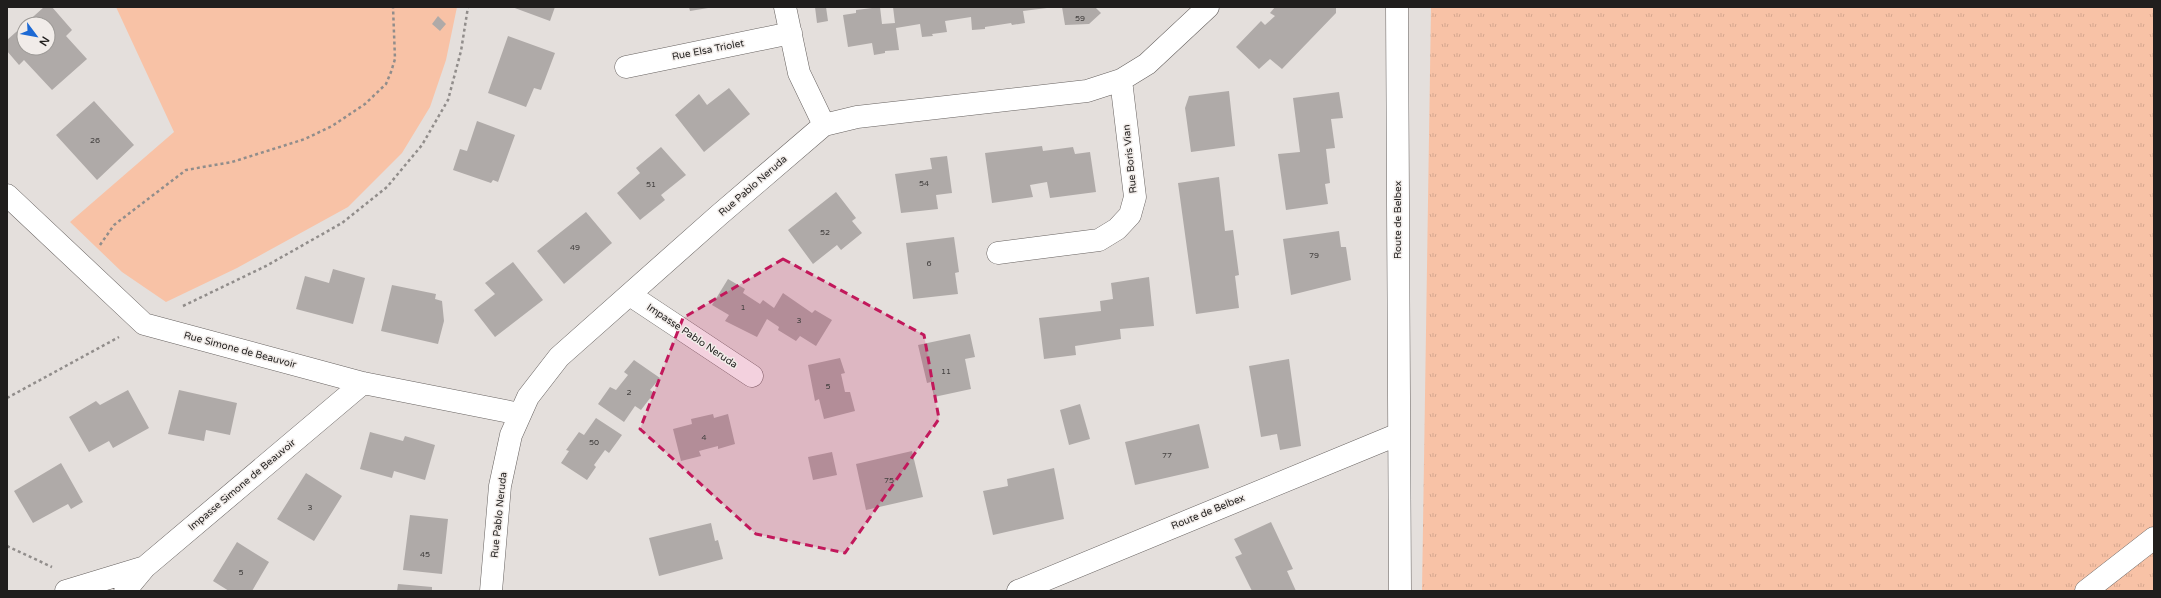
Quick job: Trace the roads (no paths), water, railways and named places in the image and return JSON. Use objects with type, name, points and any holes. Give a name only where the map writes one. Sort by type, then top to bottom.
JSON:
[{"type":"street","points":[[785,7],[799,73],[824,125]]},
{"type":"street","name":"Rue Pablo Neruda","points":[[491,591],[500,486],[511,435],[528,397],[560,357],[719,215],[824,125],[858,117],[1087,91],[1121,80],[1147,64],[1208,7]]},
{"type":"street","name":"Route de Belbex","points":[[1397,7],[1400,591]]},
{"type":"street","name":"Rue Elsa Triolet","points":[[626,67],[791,33]]},
{"type":"street","name":"Rue Boris Vian","points":[[998,253],[1099,240],[1117,229],[1130,215],[1135,197],[1121,80]]},
{"type":"street","name":"Rue Simone de Beauvoir","points":[[7,195],[144,324],[363,383],[520,414]]},
{"type":"street","name":"Impasse Pablo Neruda","points":[[630,295],[752,376]]},
{"type":"street","name":"Impasse Simone de Beauvoir","points":[[125,591],[145,567],[363,383]]},
{"type":"street","name":"Route de Belbex","points":[[1018,591],[1399,434]]},
{"type":"street","points":[[2086,591],[2154,538]]},
{"type":"street","points":[[66,591],[145,567]]}]
